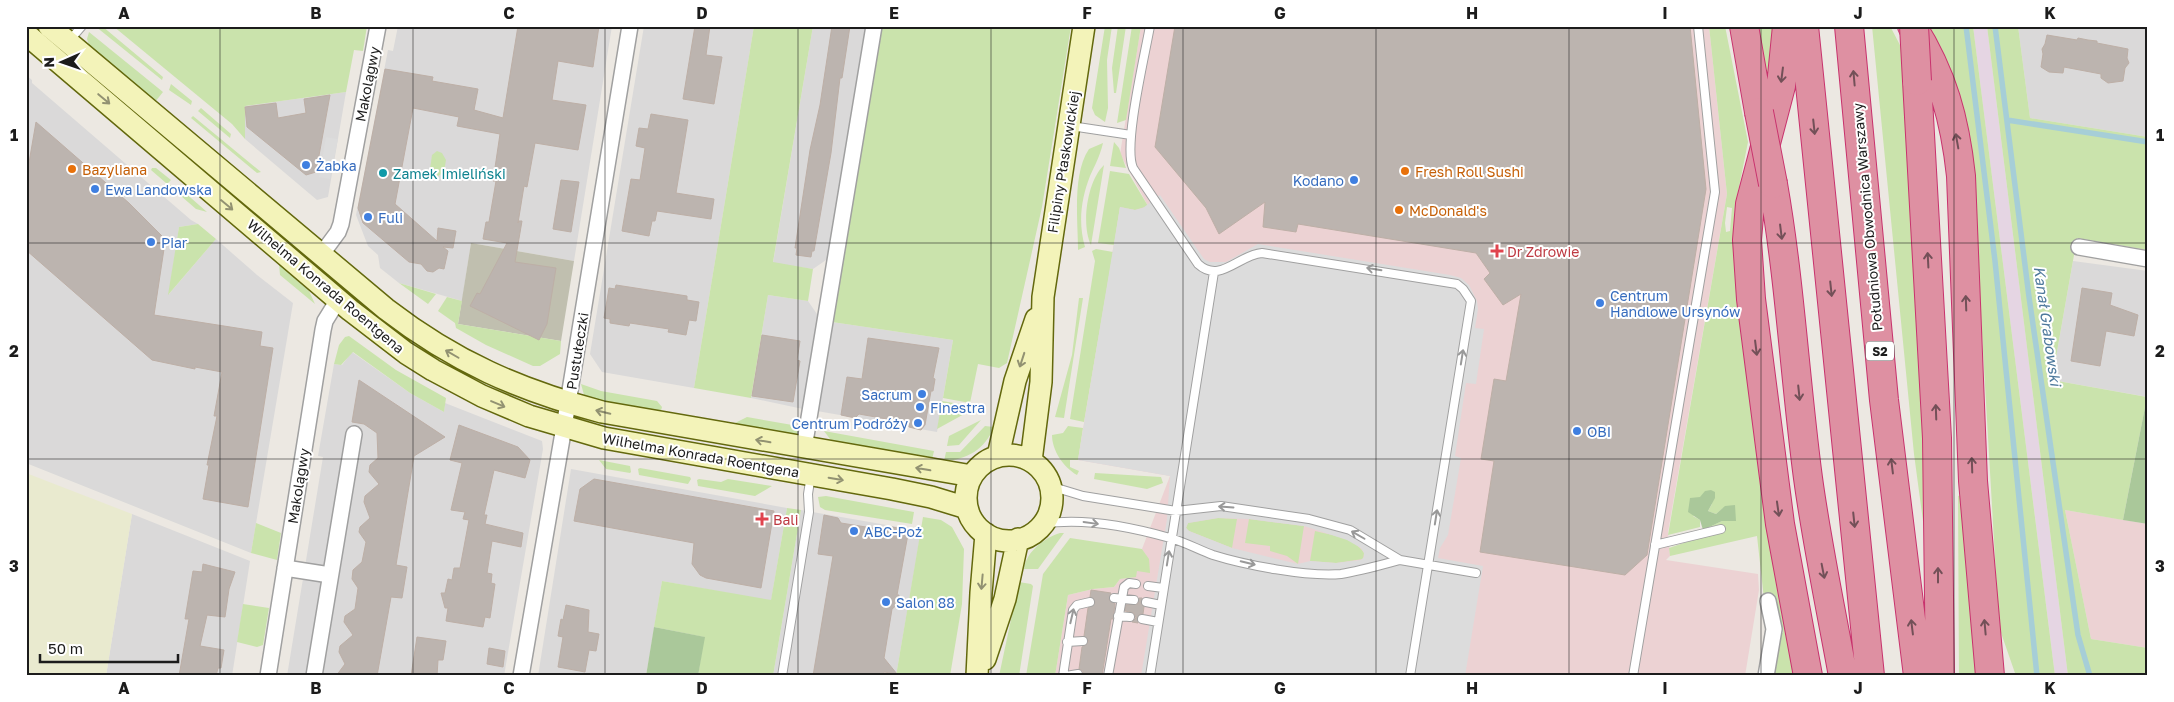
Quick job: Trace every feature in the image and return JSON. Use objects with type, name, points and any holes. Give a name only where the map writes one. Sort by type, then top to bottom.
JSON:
[{"type":"highway","points":[[1744,26],[1782,242],[1808,478],[1820,558],[1843,676]]},
{"type":"highway","points":[[1787,26],[1781,86],[1750,204],[1748,240],[1751,299],[1778,514],[1808,676]]},
{"type":"highway","points":[[1804,26],[1870,676]]},
{"type":"highway","name":"Południowa Obwodnica Warszawy","points":[[1850,26],[1884,400],[1918,676]]},
{"type":"highway","points":[[1913,26],[1938,438],[1940,676]]},
{"type":"highway","points":[[1913,26],[1929,52],[1943,86],[1954,125],[1958,150],[1961,176],[1973,481],[1990,676]]},
{"type":"street","name":"Wilhelma Konrada Roentgena","points":[[49,26],[386,309],[436,345],[498,378],[568,403],[618,416],[972,476]]},
{"type":"street","name":"Makolągwy","points":[[321,255],[338,232],[341,224],[378,26]]},
{"type":"street","name":"Pustułeczki","points":[[521,676],[630,26]]},
{"type":"street","points":[[804,448],[874,26]]},
{"type":"street","name":"Filipiny Płaskowickiej","points":[[1031,461],[1041,382],[1043,297],[1084,26]]},
{"type":"street","name":"Wilhelma Konrada Roentgena","points":[[26,34],[338,300],[406,353],[448,379],[494,402],[564,427],[604,438],[931,497],[968,508]]},
{"type":"street","points":[[2079,248],[2148,259]]},
{"type":"street","name":"Filipiny Płaskowickiej","points":[[998,456],[1015,381],[1043,297]]},
{"type":"street","name":"Makolągwy","points":[[268,676],[323,330],[325,321],[338,300]]},
{"type":"street","points":[[314,676],[354,434]]},
{"type":"street","points":[[1015,455],[1031,461],[1042,472],[1050,486],[1051,506],[1043,524],[1032,534],[1018,539],[1007,540],[986,534],[974,523],[968,508],[966,495],[972,476],[983,464],[998,456],[1015,455]]},
{"type":"street","points":[[979,676],[981,593],[986,534]]},
{"type":"street","points":[[979,676],[1005,599],[1018,539]]},
{"type":"street","points":[[285,568],[330,575]]},
{"type":"street","points":[[1766,676],[1774,629],[1768,601]]},
{"type":"lane","points":[[68,42],[82,26]]},
{"type":"lane","points":[[1150,26],[1131,136],[1130,157],[1134,168],[1198,264],[1208,271],[1221,271],[1250,255],[1262,253],[1457,284],[1471,301],[1410,676]]},
{"type":"lane","points":[[1633,676],[1715,192],[1698,26]]},
{"type":"lane","points":[[1068,126],[1131,136]]},
{"type":"lane","points":[[1150,676],[1214,272]]},
{"type":"lane","points":[[782,676],[809,512],[808,494],[811,475]]},
{"type":"lane","points":[[1050,486],[1100,499],[1176,511],[1221,506],[1309,519],[1350,530],[1400,560],[1476,573]]},
{"type":"lane","points":[[1043,524],[1080,522],[1122,528],[1171,538],[1213,554],[1259,566],[1322,574],[1341,574],[1400,560]]},
{"type":"lane","points":[[1655,545],[1721,529]]},
{"type":"lane","points":[[1107,671],[1111,638],[1118,616],[1117,598],[1129,583],[1136,584]]},
{"type":"lane","points":[[1148,586],[1164,588]]},
{"type":"lane","points":[[1117,598],[1134,600]]},
{"type":"lane","points":[[1078,674],[1064,676],[1067,642],[1073,610],[1080,603],[1090,602]]},
{"type":"lane","points":[[1146,602],[1161,605]]},
{"type":"lane","points":[[1118,616],[1130,617]]},
{"type":"lane","points":[[1142,619],[1158,622]]},
{"type":"lane","points":[[1067,642],[1083,641]]},
{"type":"shaded area","points":[[398,26],[612,26],[574,261],[471,243],[462,301],[399,283],[380,268],[378,255],[368,246],[356,215],[388,50],[393,51]]},
{"type":"shaded area","points":[[644,26],[754,26],[694,388],[602,372],[590,354]]},
{"type":"shaded area","points":[[813,26],[867,26],[829,258],[813,269],[773,263]]},
{"type":"shaded area","name":"Centrum Handlowe Ursynów","points":[[1141,26],[1709,26],[1727,194],[1668,532],[1670,556],[1666,560],[1758,574],[1759,590],[1745,676],[1055,676],[1068,595],[1093,589],[1114,587],[1120,579],[1133,577],[1146,555],[1142,549],[1170,476],[1078,460],[1120,207],[1148,206],[1120,154]]},
{"type":"shaded area","points":[[1973,26],[1987,26],[2068,676],[2055,676]]},
{"type":"shaded area","points":[[2018,26],[2148,26],[2148,137],[2030,118]]},
{"type":"shaded area","points":[[26,75],[32,80],[32,83],[198,224],[179,227],[169,294],[216,239],[293,303],[251,553],[26,463]]},
{"type":"shaded area","points":[[346,92],[328,197],[317,200],[245,139],[245,106]]},
{"type":"shaded area","points":[[326,137],[338,139],[330,179],[319,177]]},
{"type":"shaded area","points":[[1160,195],[1204,259],[1210,262],[1226,262],[1258,244],[1450,275],[1461,278],[1469,285],[1477,301],[1478,309],[1475,328],[1484,329],[1476,384],[1466,383],[1455,456],[1461,458],[1448,535],[1440,548],[1438,558],[1483,566],[1465,676],[1141,676],[1167,519],[1170,476],[1078,460],[1120,207],[1135,210],[1143,208]],"holes":[[[1218,518],[1249,519],[1304,526],[1347,540],[1361,548],[1364,557],[1361,560],[1336,563],[1310,561],[1298,564],[1232,548],[1189,531],[1186,528],[1188,523]]]},
{"type":"shaded area","points":[[471,243],[574,261],[561,341],[458,324]]},
{"type":"shaded area","points":[[2073,261],[2148,271],[2148,397],[2052,380]]},
{"type":"shaded area","points":[[768,295],[808,301],[819,317],[803,409],[751,398]]},
{"type":"shaded area","points":[[832,322],[953,340],[937,432],[817,411]]},
{"type":"shaded area","points":[[352,352],[410,393],[444,412],[445,403],[542,441],[543,449],[504,676],[287,676],[323,457],[318,456],[334,364],[342,365]]},
{"type":"shaded area","points":[[571,469],[787,508],[771,601],[662,581],[646,676],[538,676]]},
{"type":"shaded area","points":[[801,510],[921,531],[896,676],[773,676]]},
{"type":"shaded area","points":[[2065,510],[2148,524],[2148,648],[2091,639]]},
{"type":"shaded area","points":[[132,514],[250,561],[232,676],[106,676]]},
{"type":"green space","points":[[95,26],[102,26],[163,77],[162,80]]},
{"type":"green space","points":[[113,26],[367,26],[363,51],[354,50],[346,92],[245,106],[245,139],[232,124]]},
{"type":"green space","points":[[754,26],[813,26],[773,262],[813,269],[808,301],[768,295],[751,398],[694,388]]},
{"type":"green space","points":[[880,26],[1071,26],[1042,207],[1007,363],[999,368],[978,364],[970,403],[943,398],[953,340],[832,322]]},
{"type":"green space","points":[[1105,26],[1112,26],[1107,60],[1108,108],[1105,122],[1095,115],[1092,108]]},
{"type":"green space","points":[[1118,26],[1126,26],[1116,93],[1114,93],[1112,68]]},
{"type":"green space","points":[[1132,26],[1141,26],[1126,120],[1117,123]]},
{"type":"green space","points":[[1709,26],[1725,26],[1748,142],[1737,197],[1735,227],[1737,256],[1761,486],[1768,534],[1796,676],[1774,676],[1779,633],[1783,633],[1775,597],[1764,599],[1757,536],[1670,556],[1669,548],[1701,537],[1703,530],[1722,521],[1729,521],[1723,508],[1716,514],[1708,511],[1712,504],[1693,516],[1700,520],[1700,527],[1668,535],[1727,194]],"holes":[[[1727,207],[1732,208],[1730,231],[1726,232]]]},
{"type":"green space","points":[[1757,26],[1773,26],[1770,64],[1766,82]]},
{"type":"green space","points":[[1872,26],[1890,26],[1901,47],[1920,352],[1925,536],[1914,454]]},
{"type":"green space","points":[[1930,26],[1973,26],[2055,676],[2016,676],[1999,627],[1981,316],[1967,134]]},
{"type":"green space","points":[[1987,26],[2018,26],[2030,118],[2148,137],[2148,250],[2077,238],[2052,380],[2147,397],[2123,520],[2065,510],[2091,639],[2148,648],[2148,676],[2068,676]]},
{"type":"green space","points":[[89,32],[163,92],[155,102],[89,45],[87,39]]},
{"type":"green space","points":[[171,84],[192,101],[191,105],[169,90]]},
{"type":"green space","points":[[201,108],[231,134],[230,138],[198,111]]},
{"type":"green space","points":[[193,116],[261,172],[257,173],[191,118]]},
{"type":"green space","points":[[1114,142],[1119,148],[1126,168],[1110,166]]},
{"type":"green space","points":[[1103,143],[1084,193],[1081,220],[1085,247],[1078,250],[1077,198],[1080,171],[1089,149]]},
{"type":"green space","points":[[437,151],[442,153],[446,160],[444,172],[438,176],[433,175],[430,169],[432,155]]},
{"type":"green space","points":[[1104,165],[1091,245],[1086,226],[1087,204],[1093,181]]},
{"type":"green space","points":[[156,168],[171,180],[168,183],[180,194],[183,191],[207,212],[196,209],[151,170]]},
{"type":"green space","points":[[1110,171],[1129,174],[1148,206],[1135,210],[1120,207],[1114,245],[1098,243]]},
{"type":"green space","points":[[198,224],[216,239],[168,295],[179,227]]},
{"type":"green space","points":[[1096,249],[1113,252],[1084,422],[1070,419],[1095,261],[1092,251]]},
{"type":"green space","points":[[279,264],[309,291],[315,304],[280,275]]},
{"type":"green space","points":[[399,283],[436,294],[428,304]]},
{"type":"green space","points":[[447,297],[462,301],[458,324],[561,341],[560,354],[540,366],[533,366],[486,345],[456,328],[455,323],[438,311]]},
{"type":"green space","points":[[1079,298],[1083,298],[1064,418],[1055,417],[1072,355]]},
{"type":"green space","points":[[349,336],[396,370],[446,398],[444,412],[410,393],[353,352],[341,365],[334,364],[339,345],[345,337]]},
{"type":"green space","points":[[581,384],[601,391],[657,401],[662,407],[660,414],[591,399],[584,395]]},
{"type":"green space","points":[[2148,397],[2148,524],[2123,520]]},
{"type":"green space","points":[[942,401],[977,407],[937,429]]},
{"type":"green space","points":[[747,417],[804,427],[796,435],[734,427],[735,423]]},
{"type":"green space","points":[[981,420],[959,445],[947,446],[949,436]]},
{"type":"green space","points":[[985,426],[994,427],[980,447],[968,456],[944,461],[946,452],[960,452]]},
{"type":"green space","points":[[1068,426],[1083,428],[1078,460],[1070,460],[1070,467],[1079,471],[1077,475],[1059,458],[1052,441],[1052,435],[1063,433]]},
{"type":"green space","points":[[824,431],[934,451],[932,460],[836,443]]},
{"type":"green space","points":[[599,460],[630,466],[631,472],[606,469]]},
{"type":"green space","points":[[638,469],[690,477],[691,479],[688,484],[639,475]]},
{"type":"green space","points":[[26,473],[132,514],[106,676],[26,676]]},
{"type":"green space","points":[[1095,473],[1161,477],[1163,483],[1147,489],[1094,479]]},
{"type":"green space","points":[[728,479],[772,486],[755,496],[698,486],[697,480],[721,482]]},
{"type":"green space","points":[[1711,490],[1715,492],[1715,498],[1708,511],[1716,514],[1725,506],[1735,505],[1736,521],[1722,521],[1703,530],[1700,520],[1688,512],[1690,498],[1700,497],[1705,491]]},
{"type":"green space","points":[[1961,495],[1977,676],[1959,676],[1958,496]]},
{"type":"green space","points":[[826,496],[914,512],[912,524],[825,510],[820,507],[818,497]]},
{"type":"green space","points":[[787,508],[801,510],[773,676],[698,676],[704,637],[654,627],[662,581],[771,600]]},
{"type":"green space","points":[[923,517],[941,520],[952,527],[964,549],[962,604],[950,676],[896,676]]},
{"type":"green space","points":[[1218,518],[1237,519],[1232,548],[1189,531],[1186,528],[1188,523]]},
{"type":"green space","points":[[1249,519],[1304,526],[1298,564],[1287,556],[1270,551],[1270,546],[1245,543]]},
{"type":"green space","points":[[256,523],[281,533],[277,560],[251,553]]},
{"type":"green space","points":[[1315,531],[1342,538],[1355,544],[1364,553],[1363,559],[1336,563],[1310,561]]},
{"type":"green space","points":[[1064,533],[1038,569],[1024,569],[1028,557],[1037,546],[1048,538]]},
{"type":"green space","points":[[1070,538],[1142,549],[1149,559],[1150,573],[1137,571],[1136,577],[1120,579],[1114,587],[1093,589],[1068,595],[1055,676],[1026,676],[1043,574]]},
{"type":"green space","points":[[1019,582],[1033,586],[1019,676],[999,676]]},
{"type":"green space","points":[[243,604],[269,608],[263,645],[257,647],[237,642]]},
{"type":"green space","points":[[654,627],[705,637],[698,676],[646,676]]},
{"type":"building","points":[[518,26],[599,26],[593,67],[558,61],[552,100],[586,105],[578,150],[535,143],[527,187],[524,186],[518,223],[522,221],[515,262],[556,268],[547,324],[539,340],[470,306],[477,293],[480,294],[507,243],[483,239],[486,222],[489,222],[496,181],[493,181],[500,134],[457,126],[459,117],[413,108],[395,204],[437,241],[438,228],[456,231],[453,248],[443,247],[448,251],[444,269],[439,268],[433,272],[427,271],[421,264],[409,262],[363,223],[358,208],[385,69],[433,77],[432,81],[478,89],[474,110],[503,118]]},
{"type":"building","points":[[695,26],[710,26],[706,55],[722,57],[714,104],[683,99]]},
{"type":"building","points":[[832,26],[850,26],[842,78],[840,78],[831,153],[814,251],[812,251],[811,257],[796,255],[797,248],[795,248]]},
{"type":"building","name":"Centrum Handlowe Ursynów","points":[[1175,26],[1690,26],[1706,189],[1647,555],[1625,575],[1480,552],[1494,461],[1481,459],[1494,379],[1506,381],[1521,294],[1503,305],[1484,279],[1490,273],[1476,253],[1298,224],[1296,232],[1263,227],[1265,202],[1219,234],[1206,208],[1155,147]]},
{"type":"building","points":[[2047,35],[2097,41],[2097,43],[2128,49],[2127,58],[2129,63],[2125,68],[2123,81],[2108,83],[2101,78],[2101,74],[2064,67],[2063,73],[2049,72],[2041,67],[2042,49]]},
{"type":"building","points":[[330,95],[316,172],[306,175],[247,127],[245,107],[276,103],[278,118],[306,113],[304,99]]},
{"type":"building","points":[[651,114],[688,120],[676,193],[714,199],[711,219],[657,211],[655,221],[652,221],[649,236],[622,231],[631,179],[640,180],[645,148],[636,146],[639,128],[648,129]]},
{"type":"building","points":[[36,122],[129,203],[162,236],[164,249],[154,315],[262,332],[260,346],[273,348],[248,507],[203,499],[209,465],[207,465],[217,416],[214,416],[222,372],[195,367],[195,369],[152,360],[26,250],[26,180]]},
{"type":"building","points":[[561,180],[579,182],[571,232],[553,229]]},
{"type":"building","points":[[616,285],[687,296],[687,300],[699,302],[696,321],[689,320],[686,335],[668,332],[669,329],[630,323],[629,326],[610,323],[610,319],[604,318],[609,288],[615,289]]},
{"type":"building","points":[[2082,288],[2112,293],[2110,305],[2138,315],[2134,336],[2106,331],[2100,366],[2071,361]]},
{"type":"building","points":[[762,335],[800,341],[797,360],[800,361],[793,402],[752,396]]},
{"type":"building","points":[[868,338],[939,348],[933,378],[935,379],[933,391],[931,391],[925,425],[921,430],[909,427],[909,423],[859,414],[855,418],[841,415],[847,377],[862,379]]},
{"type":"building","points":[[359,380],[445,437],[414,456],[396,565],[407,567],[402,598],[391,597],[377,676],[336,676],[345,664],[339,652],[340,646],[353,635],[344,622],[345,616],[355,609],[358,588],[352,579],[353,570],[362,562],[366,542],[359,532],[360,527],[370,518],[364,502],[365,496],[379,484],[369,472],[370,465],[378,458],[377,433],[364,424],[352,422]]},
{"type":"building","points":[[459,425],[518,447],[530,460],[525,478],[494,470],[484,515],[487,515],[485,524],[523,533],[521,547],[492,541],[487,573],[492,574],[491,583],[495,584],[490,618],[485,617],[483,627],[446,621],[448,608],[445,608],[441,593],[445,593],[448,579],[452,580],[454,568],[460,568],[469,520],[463,519],[465,512],[451,510],[462,463],[450,460]]},
{"type":"building","points":[[594,479],[774,511],[761,588],[706,578],[700,575],[692,564],[694,543],[574,521],[580,489]]},
{"type":"building","points":[[824,515],[838,518],[841,523],[891,531],[892,527],[904,529],[908,534],[897,595],[899,595],[898,604],[892,609],[884,658],[897,674],[884,672],[883,676],[813,676],[833,556],[818,554]]},
{"type":"building","points":[[203,564],[235,572],[229,589],[225,617],[207,615],[200,646],[224,650],[221,668],[218,668],[216,676],[179,676],[189,619],[185,619],[193,571],[202,572]]},
{"type":"building","points":[[1091,590],[1111,593],[1109,600],[1115,604],[1102,676],[1083,676],[1083,671],[1079,669],[1082,647],[1089,641],[1084,636],[1088,608],[1095,603],[1094,599],[1090,597]]},
{"type":"building","points":[[1139,598],[1142,598],[1141,603],[1144,607],[1143,614],[1140,614],[1137,618],[1138,623],[1132,622],[1136,618],[1134,613],[1125,611],[1126,605],[1138,604]]},
{"type":"building","points":[[566,605],[589,610],[588,632],[599,634],[596,651],[589,650],[585,672],[558,667],[563,637],[558,636]]},
{"type":"building","points":[[417,637],[446,641],[443,660],[438,660],[437,676],[411,676]]},
{"type":"building","points":[[489,648],[505,651],[503,667],[487,664]]},
{"type":"waterway","points":[[1966,26],[1995,261],[2037,676]]},
{"type":"waterway","name":"Kanał Grabowski","points":[[1995,26],[2029,297],[2078,635],[2090,676]]},
{"type":"waterway","name":"Kanał Grabowski","points":[[2007,120],[2148,142]]},
{"type":"place","name":"Żabka","points":[[306,165]]},
{"type":"place","name":"Bazyliana","points":[[72,169]]},
{"type":"place","name":"Fresh Roll Sushi","points":[[1405,171]]},
{"type":"place","name":"Zamek Imieliński","points":[[383,173]]},
{"type":"place","name":"Kodano","points":[[1354,180]]},
{"type":"place","name":"Ewa Landowska","points":[[95,189]]},
{"type":"place","name":"McDonald's","points":[[1399,210]]},
{"type":"place","name":"Fuli","points":[[368,217]]},
{"type":"place","name":"Piar","points":[[151,242]]},
{"type":"place","name":"Dr Zdrowie","points":[[1497,251]]},
{"type":"place","name":"Centrum Handlowe Ursynów","points":[[1600,303]]},
{"type":"place","name":"Sacrum","points":[[922,394]]},
{"type":"place","name":"Finestra","points":[[920,407]]},
{"type":"place","name":"Centrum Podróży","points":[[918,423]]},
{"type":"place","name":"OBI","points":[[1577,431]]},
{"type":"place","name":"Bali","points":[[762,519]]},
{"type":"place","name":"ABC-Poż","points":[[854,531]]},
{"type":"place","name":"Salon 88","points":[[886,602]]}]
